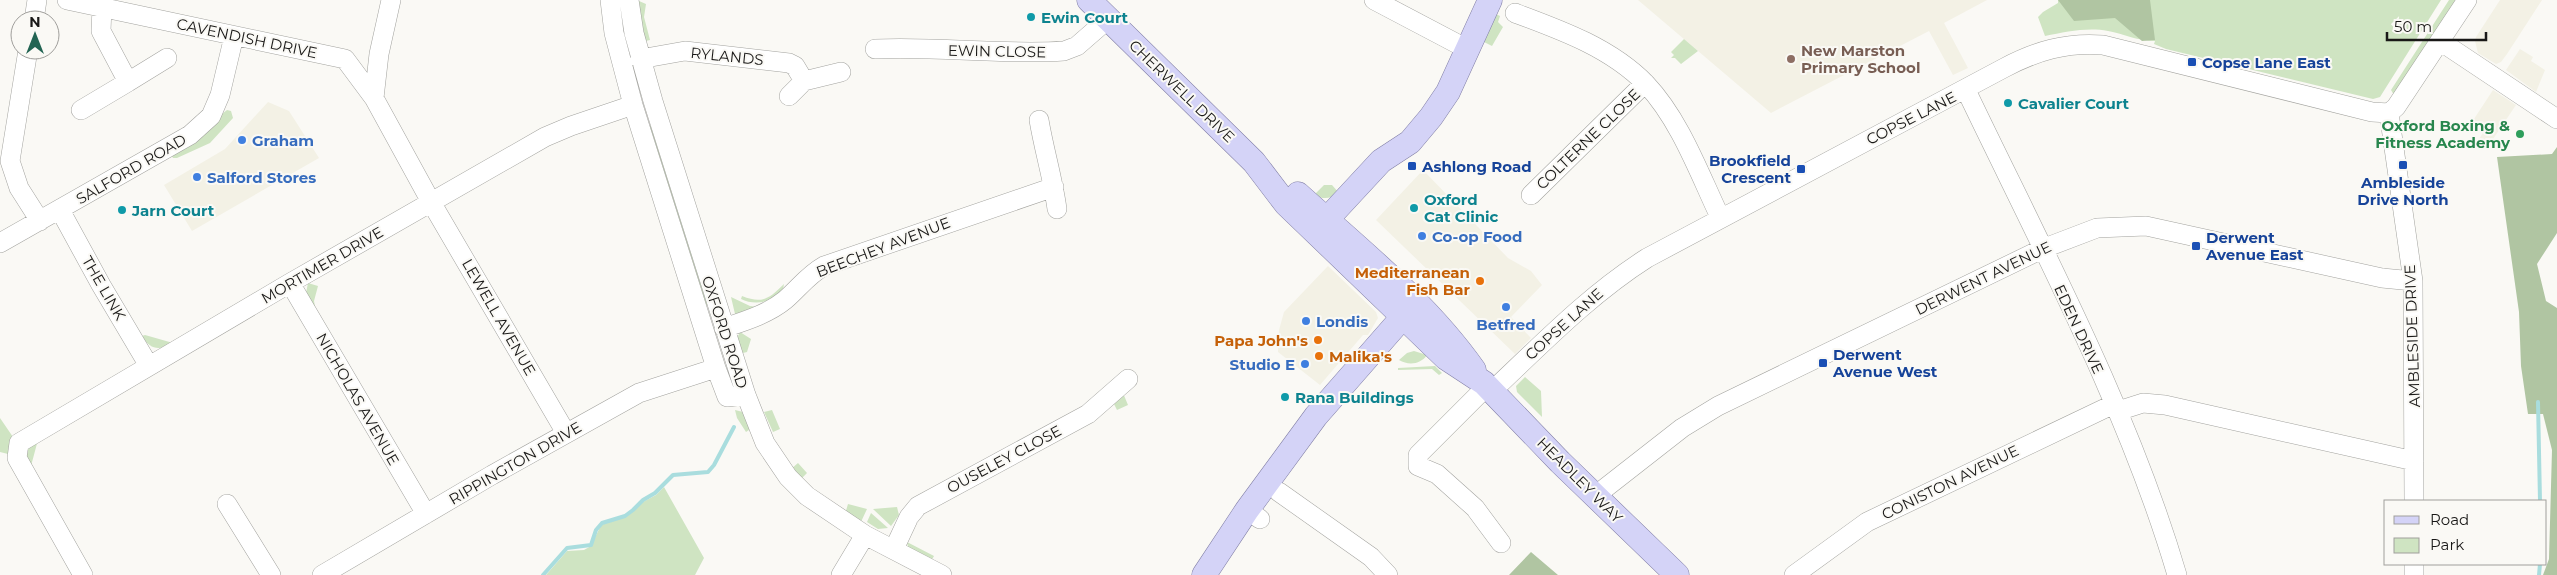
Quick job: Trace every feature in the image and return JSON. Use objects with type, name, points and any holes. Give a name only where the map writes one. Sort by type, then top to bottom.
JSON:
[{"type":"main road","name":"CHERWELL DRIVE","points":[[1088,0],[1254,162],[1305,201],[1327,231]]},
{"type":"main road","points":[[1327,231],[1365,190],[1394,171],[1410,142],[1431,118],[1448,92],[1469,50],[1490,0]]},
{"type":"main road","name":"CHERWELL DRIVE","points":[[1254,162],[1286,204],[1327,231],[1414,311]]},
{"type":"main road","points":[[1204,575],[1253,514],[1326,415],[1380,364],[1414,311]]},
{"type":"main road","name":"HEADLEY WAY","points":[[1414,311],[1446,358],[1487,387],[1595,496],[1677,575]]},
{"type":"main road","points":[[1222,575],[1253,514],[1278,492],[1326,415]]},
{"type":"street","name":"CAVENDISH DRIVE","points":[[66,0],[102,7],[125,6],[234,36],[345,59],[366,60],[379,54]]},
{"type":"street","points":[[374,98],[379,54],[390,0]]},
{"type":"street","points":[[1374,0],[1469,50]]},
{"type":"street","points":[[2389,113],[2396,107],[2467,0]]},
{"type":"street","name":"OXFORD ROAD","points":[[619,1],[640,59],[746,395],[727,397],[716,368],[633,105],[614,33],[619,1]]},
{"type":"street","points":[[102,7],[101,31],[128,82]]},
{"type":"street","points":[[1516,13],[1579,39],[1602,51],[1646,83],[1661,102],[1679,133],[1720,217]]},
{"type":"street","name":"EWIN CLOSE","points":[[875,49],[1064,51],[1077,46],[1108,19]]},
{"type":"street","name":"SALFORD ROAD","points":[[0,243],[190,135],[211,116],[220,95],[234,36]]},
{"type":"street","points":[[2440,41],[2557,119]]},
{"type":"street","name":"COPSE LANE","points":[[1501,543],[1475,508],[1437,474],[1418,466],[1418,455],[1487,387],[1600,290],[1647,258],[1720,217],[2029,56],[2058,46],[2103,45],[2372,112],[2389,113]]},
{"type":"street","name":"RYLANDS","points":[[640,59],[685,51],[789,63],[795,66],[804,81]]},
{"type":"street","points":[[81,110],[168,58]]},
{"type":"street","points":[[345,59],[374,98]]},
{"type":"street","points":[[26,60],[10,161],[19,188],[40,221]]},
{"type":"street","points":[[789,96],[804,81],[841,72]]},
{"type":"street","name":"COLTERNE CLOSE","points":[[1531,195],[1646,83]]},
{"type":"street","name":"EDEN DRIVE","points":[[1966,90],[2116,407],[2151,493],[2177,575]]},
{"type":"street","name":"LEWELL AVENUE","points":[[374,98],[566,433]]},
{"type":"street","name":"MORTIMER DRIVE","points":[[83,575],[17,458],[19,443],[290,283],[545,137],[633,105]]},
{"type":"street","name":"AMBLESIDE DRIVE","points":[[2389,113],[2413,280],[2414,500]]},
{"type":"street","points":[[1039,120],[1045,158],[1054,187],[1057,210]]},
{"type":"street","name":"BEECHEY AVENUE","points":[[724,328],[771,310],[787,298],[809,275],[824,266],[1054,187]]},
{"type":"street","name":"THE LINK","points":[[60,210],[101,285],[149,366]]},
{"type":"street","name":"DERWENT AVENUE","points":[[1595,496],[1699,416],[2042,249],[2097,228],[2146,226],[2382,278],[2413,280]]},
{"type":"street","name":"NICHOLAS AVENUE","points":[[290,283],[426,514]]},
{"type":"street","name":"RIPPINGTON DRIVE","points":[[322,575],[566,433],[639,393],[716,368]]},
{"type":"street","name":"OUSELEY CLOSE","points":[[894,549],[909,517],[918,506],[1088,414],[1128,379]]},
{"type":"street","points":[[746,395],[765,443],[788,477],[807,496],[865,535],[942,575]]},
{"type":"street","name":"CONISTON AVENUE","points":[[1794,575],[1867,522],[2116,407],[2143,403],[2165,405],[2414,461]]},
{"type":"street","points":[[1278,492],[1371,557],[1388,575]]},
{"type":"street","points":[[227,504],[271,575]]},
{"type":"street","points":[[841,575],[865,535]]},
{"type":"shaded area","name":"New Marston Primary School","points":[[1638,0],[1987,0],[1944,23],[1968,68],[1953,75],[1929,31],[1771,113]]},
{"type":"shaded area","points":[[2500,0],[2542,0],[2507,54],[2501,62],[2496,64],[2478,53],[2475,41]]},
{"type":"shaded area","points":[[2520,49],[2533,57],[2531,61],[2545,70],[2536,92],[2506,70]]},
{"type":"shaded area","points":[[2493,90],[2516,105],[2487,148],[2477,142],[2483,133],[2470,125]]},
{"type":"shaded area","points":[[268,102],[289,111],[319,158],[192,231],[164,185],[225,149]]},
{"type":"shaded area","points":[[1423,170],[1508,258],[1531,271],[1542,285],[1511,317],[1531,338],[1515,354],[1376,220]]},
{"type":"shaded area","points":[[1328,266],[1376,312],[1378,318],[1368,335],[1363,335],[1320,385],[1278,352],[1279,330],[1284,312]]},
{"type":"green space","points":[[2058,0],[2441,0],[2380,97],[2373,99],[2166,49],[2154,44],[2155,41],[2137,39],[2108,31],[2084,30],[2045,36],[2038,17],[2058,3]]},
{"type":"green space","points":[[2058,0],[2150,0],[2155,40],[2142,41],[2115,18],[2074,21]]},
{"type":"green space","points":[[2449,0],[2456,0],[2394,95],[2391,90]]},
{"type":"green space","points":[[639,1],[646,4],[644,17],[650,40],[641,42],[635,2]]},
{"type":"green space","points":[[1496,14],[1500,16],[1498,22],[1503,27],[1492,46],[1484,42]]},
{"type":"green space","points":[[1684,39],[1698,51],[1681,64],[1675,58],[1671,58],[1674,55],[1671,52]]},
{"type":"green space","points":[[227,110],[231,111],[233,118],[210,143],[177,158],[173,158],[171,154]]},
{"type":"green space","points":[[653,125],[711,304],[704,306],[646,127]]},
{"type":"green space","points":[[2557,147],[2557,233],[2537,264],[2546,301],[2557,308],[2557,575],[2543,575],[2549,559],[2552,450],[2543,414],[2528,414],[2521,366],[2519,312],[2497,157],[2552,154]]},
{"type":"green space","points":[[1324,185],[1332,185],[1339,193],[1327,198],[1321,198],[1315,194]]},
{"type":"green space","points":[[308,283],[318,286],[314,301],[316,312],[306,293]]},
{"type":"green space","points":[[784,284],[779,295],[768,301],[754,302],[741,299],[742,296],[755,300],[765,299]]},
{"type":"green space","points":[[731,297],[750,306],[758,307],[735,314]]},
{"type":"green space","points":[[740,332],[751,339],[747,352],[739,354],[737,338]]},
{"type":"green space","points":[[145,335],[173,343],[156,348],[145,341],[142,336]]},
{"type":"green space","points":[[1414,351],[1427,355],[1415,363],[1399,360],[1407,353]]},
{"type":"green space","points":[[1435,366],[1442,373],[1439,375],[1432,369],[1398,370],[1398,368]]},
{"type":"green space","points":[[1525,377],[1541,391],[1542,417],[1517,392],[1516,386]]},
{"type":"green space","points":[[1123,393],[1128,405],[1117,410],[1113,402]]},
{"type":"green space","points":[[735,410],[743,412],[752,428],[746,432],[737,418]]},
{"type":"green space","points":[[772,410],[780,429],[773,432],[764,412]]},
{"type":"green space","points":[[0,418],[13,437],[8,454],[0,452]]},
{"type":"green space","points":[[39,436],[31,466],[25,459],[25,448]]},
{"type":"green space","points":[[798,463],[807,473],[801,479],[791,469]]},
{"type":"green space","points":[[664,487],[704,558],[695,575],[546,575],[567,551],[584,550],[591,546],[601,525],[630,514]]},
{"type":"green space","points":[[848,504],[867,509],[860,524],[845,514]]},
{"type":"green space","points":[[897,507],[899,515],[891,526],[873,509]]},
{"type":"green space","points":[[871,513],[888,528],[878,529],[867,522]]},
{"type":"green space","points":[[907,542],[934,556],[930,563],[908,547]]},
{"type":"green space","points":[[1531,552],[1558,575],[1509,575]]},
{"type":"waterway","points":[[2538,402],[2540,500]]},
{"type":"waterway","points":[[543,575],[567,548],[591,545],[596,530],[602,523],[625,516],[643,500],[655,493],[673,475],[708,472],[714,465],[734,427]]},
{"type":"waterway","points":[[2539,575],[2540,565]]},
{"type":"place","name":"Ewin Court","points":[[1031,17]]},
{"type":"place","name":"New Marston Primary School","points":[[1791,59]]},
{"type":"place","name":"Copse Lane East","points":[[2192,62]]},
{"type":"place","name":"Cavalier Court","points":[[2008,103]]},
{"type":"place","name":"Oxford Boxing & Fitness Academy","points":[[2520,134]]},
{"type":"place","name":"Graham","points":[[242,140]]},
{"type":"place","name":"Ambleside Drive North","points":[[2403,165]]},
{"type":"place","name":"Ashlong Road","points":[[1412,166]]},
{"type":"place","name":"Brookfield Crescent","points":[[1801,169]]},
{"type":"place","name":"Salford Stores","points":[[197,177]]},
{"type":"place","name":"Oxford Cat Clinic","points":[[1414,208]]},
{"type":"place","name":"Jarn Court","points":[[122,210]]},
{"type":"place","name":"Co-op Food","points":[[1422,236]]},
{"type":"place","name":"Derwent Avenue East","points":[[2196,246]]},
{"type":"place","name":"Mediterranean Fish Bar","points":[[1480,281]]},
{"type":"place","name":"Betfred","points":[[1506,307]]},
{"type":"place","name":"Londis","points":[[1306,321]]},
{"type":"place","name":"Papa John's","points":[[1318,340]]},
{"type":"place","name":"Malika's","points":[[1319,356]]},
{"type":"place","name":"Derwent Avenue West","points":[[1823,363]]},
{"type":"place","name":"Studio E","points":[[1305,364]]},
{"type":"place","name":"Rana Buildings","points":[[1285,397]]}]
